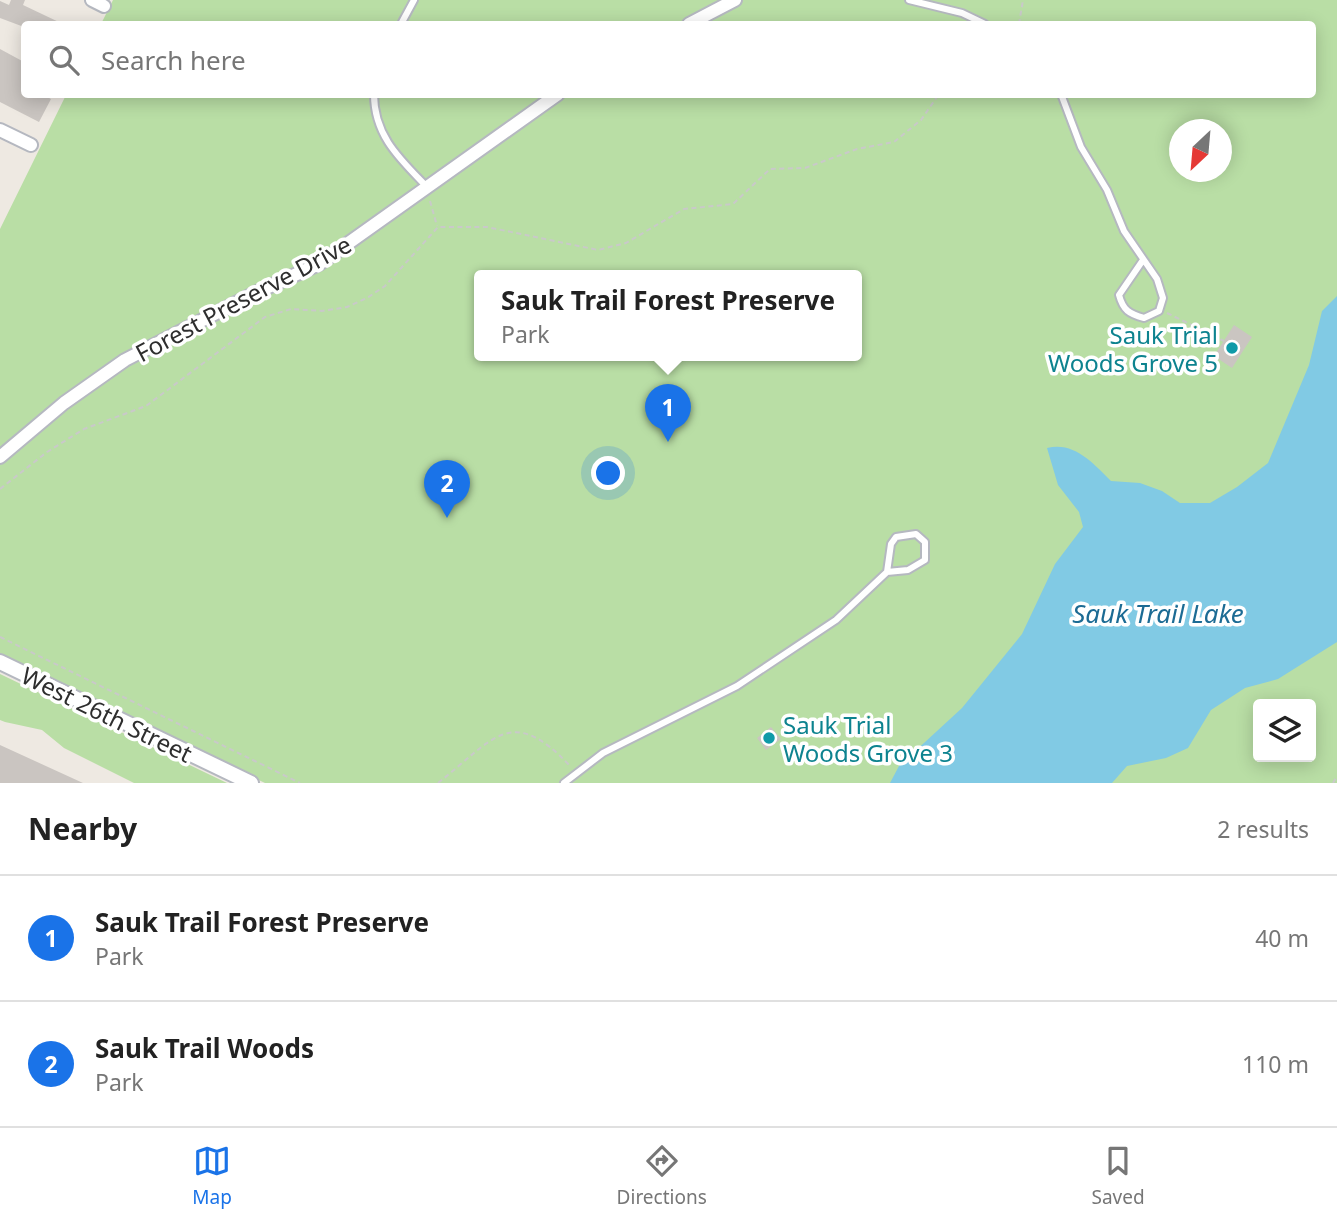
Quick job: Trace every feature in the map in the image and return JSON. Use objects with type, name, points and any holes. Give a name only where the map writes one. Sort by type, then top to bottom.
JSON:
[{"type":"street","points":[[92,0],[104,6]]},
{"type":"street","points":[[695,21],[735,0]]},
{"type":"street","name":"Forest Preserve Drive","points":[[0,457],[64,402],[125,360],[318,264],[552,98]]},
{"type":"street","points":[[0,130],[30,145]]},
{"type":"street","name":"West 26th Street","points":[[0,662],[251,783]]},
{"type":"lane","points":[[403,21],[414,0]]},
{"type":"lane","points":[[909,0],[962,13],[979,21]]},
{"type":"lane","points":[[374,98],[379,132],[427,187]]},
{"type":"lane","points":[[1063,98],[1081,147],[1143,260],[1157,279],[1163,298],[1159,311],[1144,318],[1132,315],[1122,307],[1119,295],[1123,284],[1143,260]]},
{"type":"lane","points":[[564,783],[603,753],[737,686],[797,649],[836,620],[887,572],[918,566],[925,560],[925,542],[916,534],[896,537],[891,544],[887,572]]},
{"type":"path","points":[[1020,21],[1023,0]]},
{"type":"path","points":[[0,489],[47,452],[84,429],[146,406],[265,317],[291,309],[321,311],[347,306],[367,298],[385,286],[438,227],[487,227],[598,250],[614,248],[684,209],[733,204],[770,169],[805,168],[857,149],[894,142],[921,120],[936,98]]},
{"type":"path","points":[[427,187],[438,227]]},
{"type":"path","points":[[1159,311],[1224,341]]},
{"type":"path","points":[[0,637],[300,783]]},
{"type":"path","points":[[438,783],[501,734],[514,730],[532,734],[548,743],[576,773]]},
{"type":"path","points":[[1333,783],[1337,776]]},
{"type":"green space","points":[[113,0],[1337,0],[1337,783],[265,783],[0,655],[0,229],[65,98],[1316,98],[1316,21],[102,21]]},
{"type":"green space","points":[[0,674],[227,783],[134,783],[64,748],[42,730],[0,720]]},
{"type":"water","name":"Sauk Trail Lake","points":[[1337,296],[1337,642],[1278,679],[1245,688],[1211,710],[1188,748],[1166,758],[1127,766],[1112,783],[890,783],[899,766],[962,708],[1022,634],[1055,564],[1083,527],[1079,512],[1058,485],[1047,448],[1066,448],[1082,455],[1111,481],[1140,483],[1162,491],[1180,503],[1210,503],[1237,487],[1268,463],[1309,365],[1322,311]]},
{"type":"building","points":[[11,0],[25,0],[23,5],[57,21],[21,21],[21,26],[0,18],[0,1],[9,5]]},
{"type":"building","points":[[0,49],[21,60],[21,98],[51,99],[39,122],[0,102]]},
{"type":"building","name":"Sauk Trial Woods Grove 5","points":[[1234,325],[1252,337],[1232,368],[1214,356]]},
{"type":"building","name":"Sauk Trial Woods Grove 3","points":[[771,727],[781,739],[766,750],[757,738]]},
{"type":"building","points":[[0,745],[83,783],[0,783]]},
{"type":"place","name":"Sauk Trial Woods Grove 5","points":[[1232,348]]},
{"type":"place","name":"Sauk Trail Forest Preserve","points":[[668,442]]},
{"type":"place","name":"Sauk Trail Woods","points":[[447,518]]},
{"type":"place","name":"Sauk Trial Woods Grove 3","points":[[769,738]]}]
